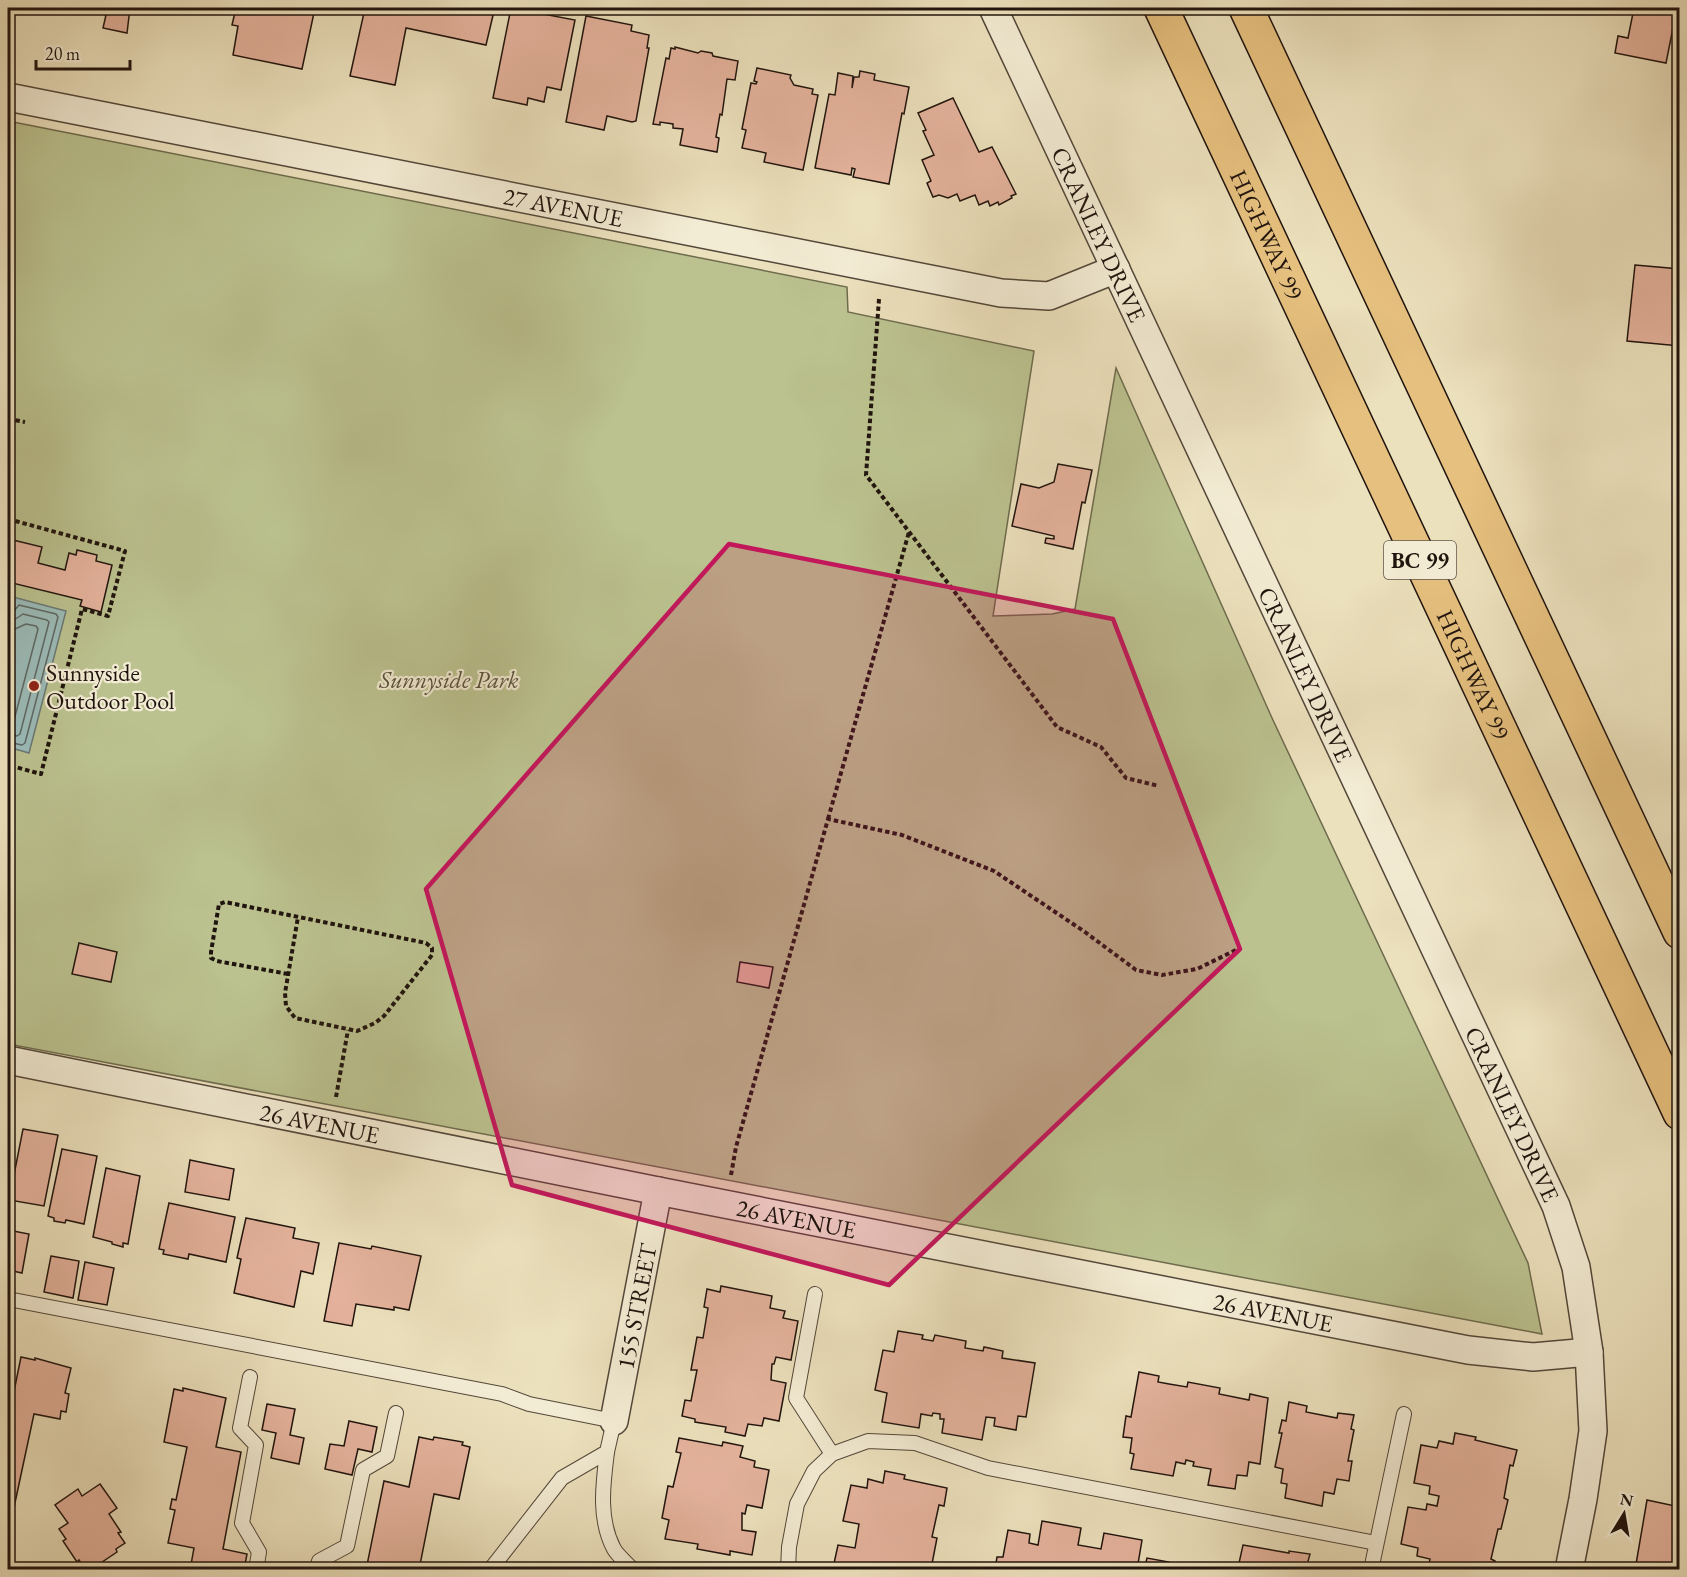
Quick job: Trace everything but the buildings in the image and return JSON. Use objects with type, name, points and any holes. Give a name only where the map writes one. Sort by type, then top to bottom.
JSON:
[{"type":"highway","name":"HIGHWAY 99","points":[[1161,8],[1680,1113]]},
{"type":"highway","points":[[1246,8],[1680,932]]},
{"type":"street","name":"CRANLEY DRIVE","points":[[993,8],[1556,1206],[1576,1267],[1589,1352],[1593,1431],[1569,1569]]},
{"type":"street","name":"27 AVENUE","points":[[8,97],[1001,293],[1049,296],[1116,269]]},
{"type":"street","name":"26 AVENUE","points":[[8,1060],[658,1191],[1468,1350],[1533,1357],[1589,1352]]},
{"type":"street","name":"155 STREET","points":[[614,1421],[658,1191]]},
{"type":"lane","points":[[815,1294],[796,1398],[832,1454]]},
{"type":"lane","points":[[8,1299],[502,1394],[529,1404],[614,1421],[607,1452],[602,1497],[607,1529],[615,1550],[633,1569]]},
{"type":"lane","points":[[250,1377],[240,1428],[256,1445],[242,1523],[259,1552],[256,1569]]},
{"type":"lane","points":[[317,1569],[319,1561],[347,1546],[363,1470],[387,1456],[396,1413]]},
{"type":"lane","points":[[1371,1569],[1404,1414]]},
{"type":"lane","points":[[788,1569],[789,1547],[797,1504],[814,1472],[832,1454],[868,1441],[915,1443],[988,1468],[1376,1543]]},
{"type":"lane","points":[[490,1569],[562,1478],[607,1452]]},
{"type":"path","points":[[880,294],[866,474],[1057,727],[1101,747],[1126,778],[1159,786]]},
{"type":"path","points":[[8,419],[25,422]]},
{"type":"path","points":[[8,519],[125,551],[108,616],[82,609],[40,774],[8,765]]},
{"type":"path","points":[[727,1204],[735,1147],[909,532]]},
{"type":"path","points":[[828,819],[902,835],[994,871],[1085,932],[1136,970],[1162,975],[1197,969],[1238,949]]},
{"type":"path","points":[[288,974],[211,958],[217,906],[225,902],[426,943],[432,948],[432,955],[384,1016],[375,1023],[357,1031],[295,1018],[286,1006],[285,993],[298,917]]},
{"type":"path","points":[[330,1125],[348,1030]]},
{"type":"highlighted area","points":[[729,544],[1113,619],[1240,949],[889,1285],[512,1185],[426,889]]},
{"type":"green space","name":"Sunnyside Park","points":[[8,121],[847,287],[848,312],[1034,351],[993,616],[1052,614],[1075,609],[1116,368],[1272,718],[1528,1263],[1542,1334],[8,1044]]},
{"type":"water","points":[[13,597],[66,611],[29,753],[8,747],[8,617]]},
{"type":"place","name":"Sunnyside Outdoor Pool","points":[[34,686]]}]
